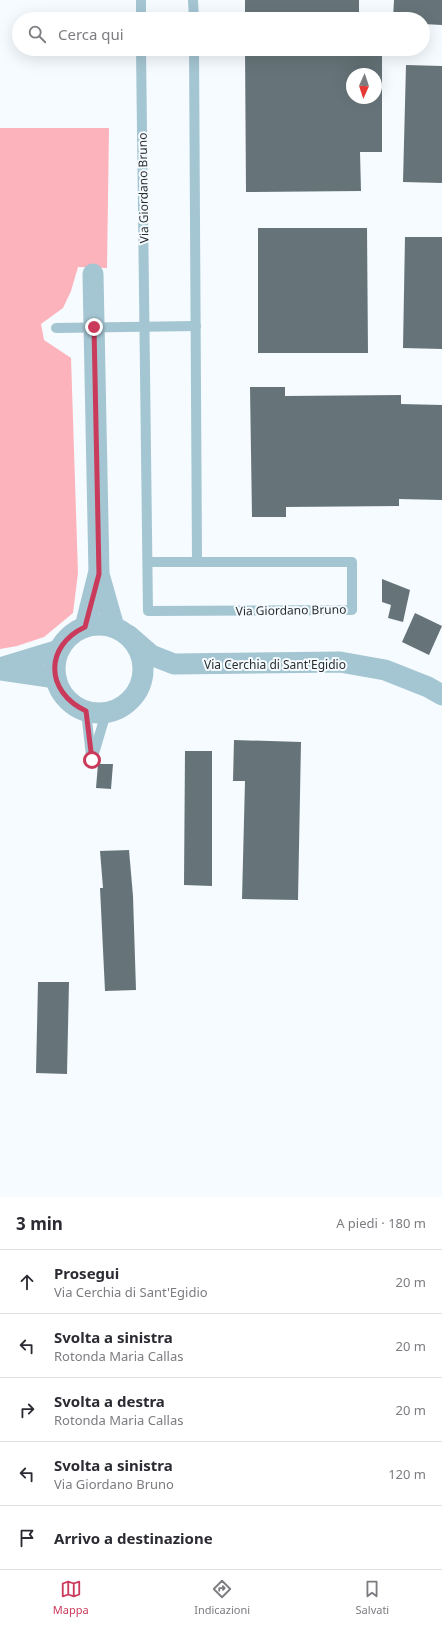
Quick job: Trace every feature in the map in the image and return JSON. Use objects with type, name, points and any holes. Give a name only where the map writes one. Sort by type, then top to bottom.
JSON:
[{"type":"street","points":[[85,627],[99,574],[93,274]]},
{"type":"street","points":[[99,574],[121,631]]},
{"type":"street","points":[[100,625],[121,631],[137,645],[142,658],[144,672],[140,686],[132,698],[120,708],[96,712],[75,706],[66,699],[56,678],[55,664],[59,650],[65,640],[74,632],[85,627],[100,625]]},
{"type":"street","name":"Via Cerchia di Sant'Egidio","points":[[121,631],[151,655],[174,664],[340,662],[385,670],[428,687],[442,695]]},
{"type":"street","points":[[0,669],[59,650]]},
{"type":"street","points":[[140,686],[174,664]]},
{"type":"street","points":[[0,669],[56,678]]},
{"type":"lane","points":[[141,0],[141,12]]},
{"type":"lane","points":[[194,0],[194,12]]},
{"type":"lane","name":"Via Giordano Bruno","points":[[141,56],[148,612],[352,610],[352,562],[148,562]]},
{"type":"lane","points":[[194,56],[197,562]]},
{"type":"lane","points":[[56,328],[196,326]]},
{"type":"shaded area","points":[[0,128],[109,128],[107,268],[78,267],[71,291],[63,308],[41,324],[44,340],[71,358],[78,573],[73,613],[44,637],[17,646],[0,649]]},
{"type":"building","points":[[245,0],[359,0],[359,12],[245,12]]},
{"type":"building","points":[[394,0],[442,0],[442,25],[430,24],[430,12],[393,12]]},
{"type":"building","points":[[245,56],[382,56],[382,68],[346,68],[346,104],[382,104],[382,152],[360,152],[361,191],[246,192]]},
{"type":"building","points":[[406,65],[442,66],[442,183],[403,182]]},
{"type":"building","points":[[258,228],[367,228],[368,353],[258,353]]},
{"type":"building","points":[[405,237],[442,237],[442,349],[403,348]]},
{"type":"building","points":[[250,387],[285,387],[285,396],[401,395],[401,404],[442,405],[442,500],[399,499],[399,506],[286,507],[286,517],[252,517]]},
{"type":"building","points":[[382,579],[410,590],[403,622],[388,618],[391,605],[382,602]]},
{"type":"building","points":[[415,613],[442,626],[429,655],[402,642]]},
{"type":"building","points":[[234,740],[301,742],[298,900],[242,899],[245,781],[233,781]]},
{"type":"building","points":[[185,751],[212,751],[212,886],[184,885]]},
{"type":"building","points":[[98,764],[113,764],[111,789],[96,788]]},
{"type":"building","points":[[129,850],[133,896],[136,990],[105,991],[100,888],[103,888],[100,851]]},
{"type":"building","points":[[38,982],[69,982],[67,1074],[36,1073]]},
{"type":"route","points":[[92,760],[86,711],[75,706],[66,699],[56,678],[55,664],[59,650],[65,640],[74,632],[85,627],[99,574],[94,327]]}]
